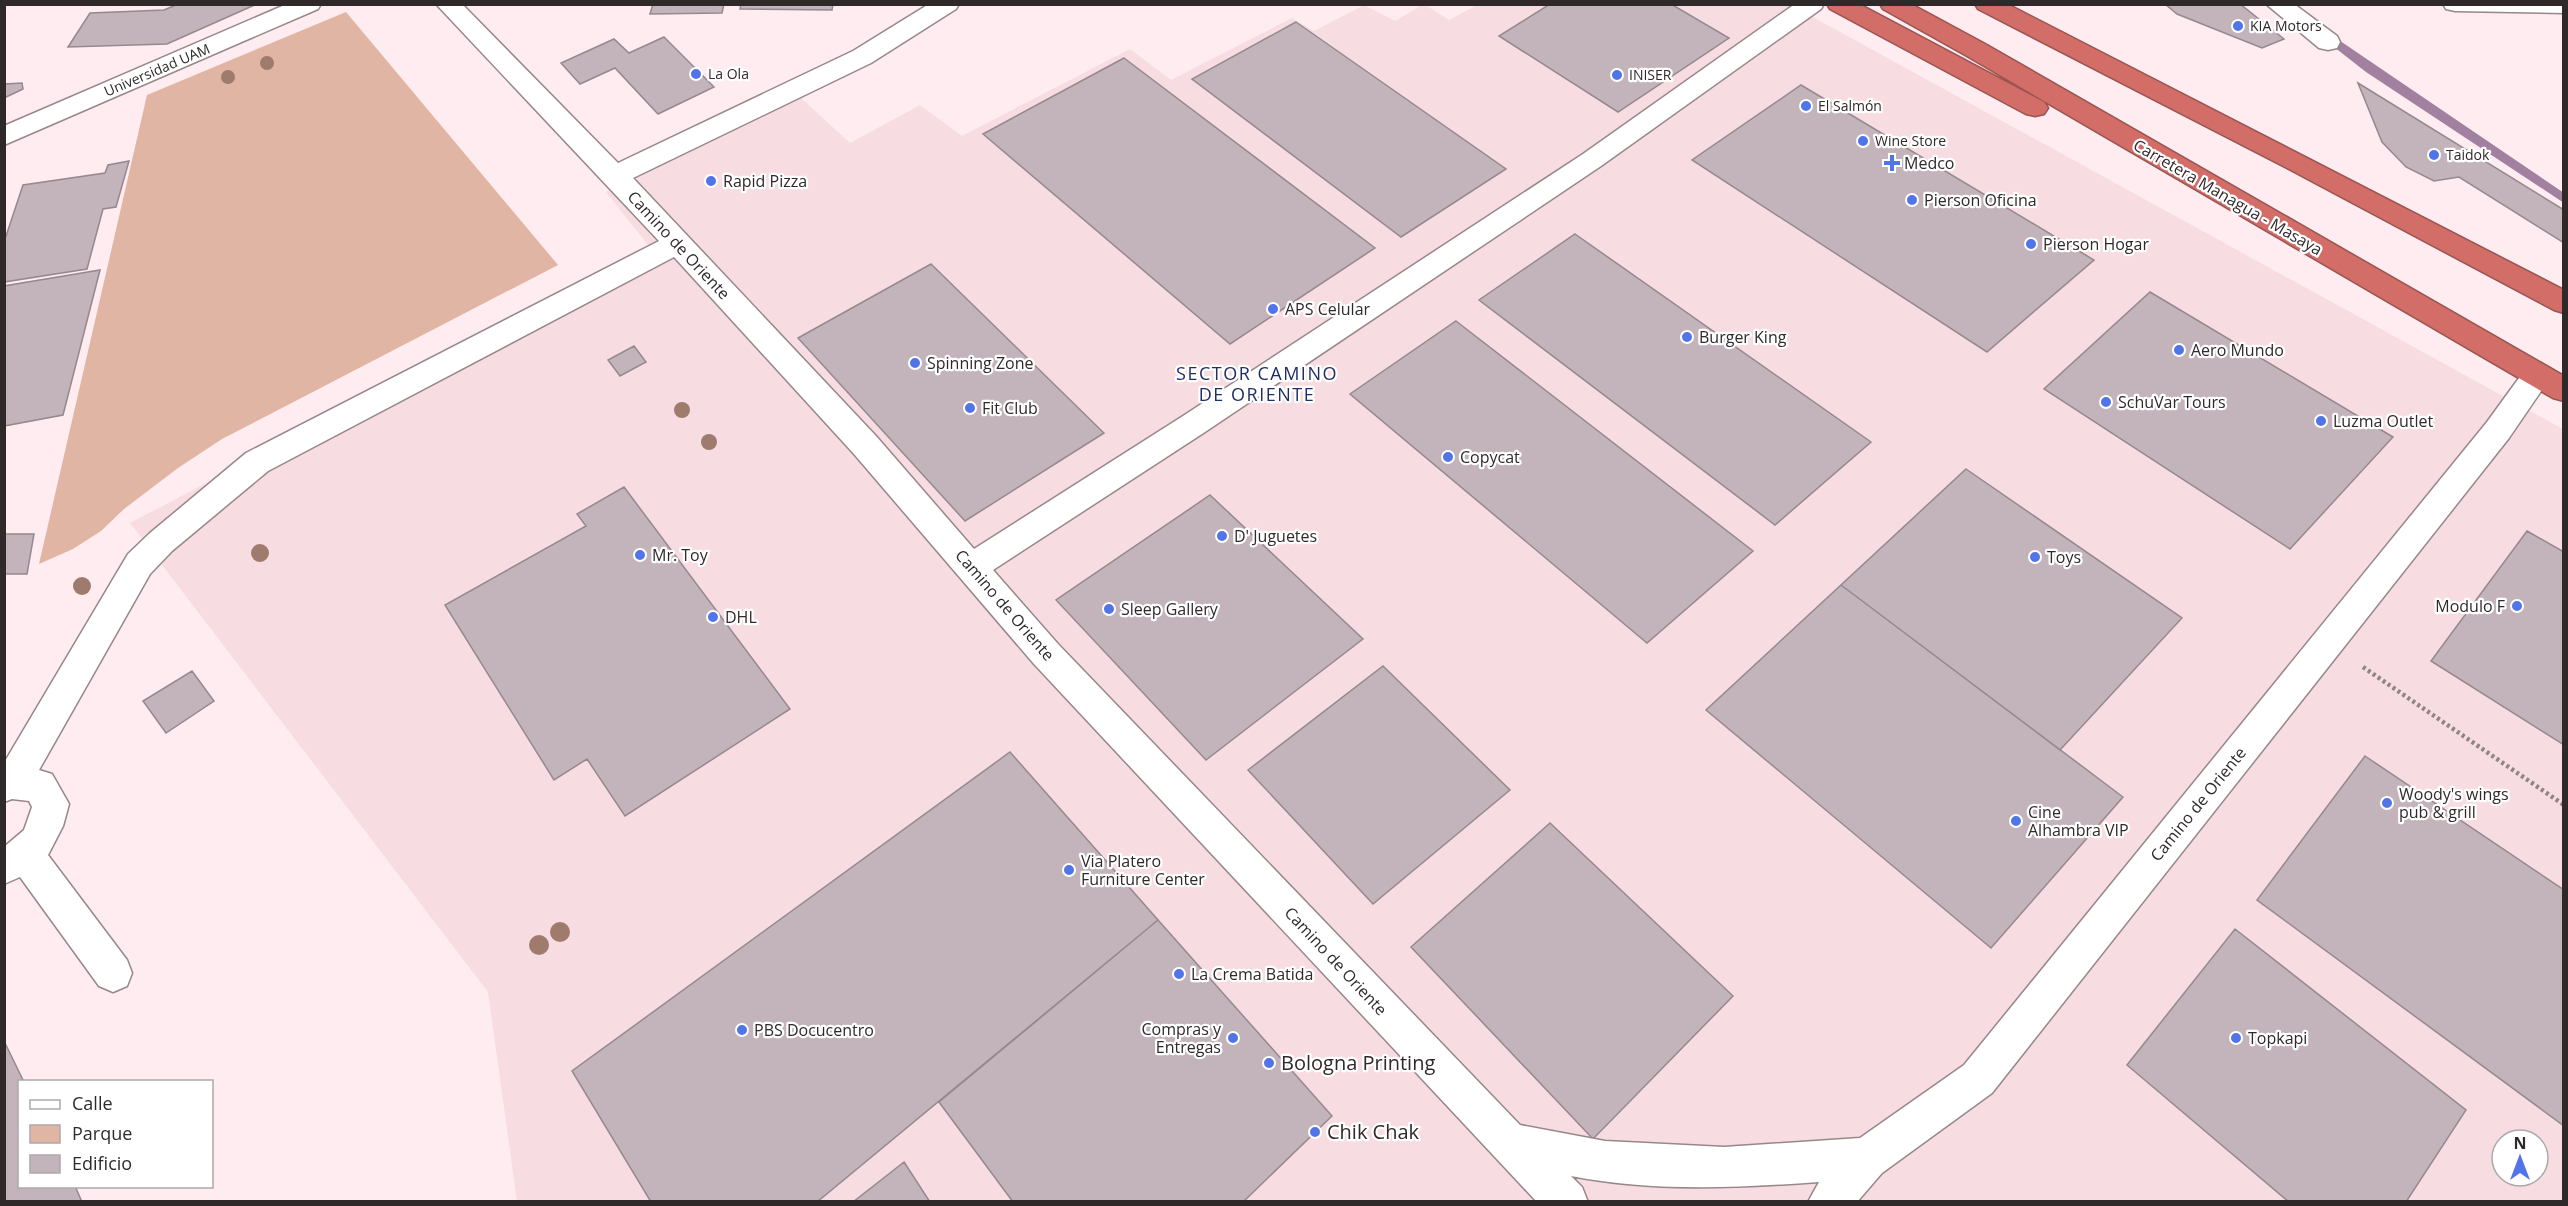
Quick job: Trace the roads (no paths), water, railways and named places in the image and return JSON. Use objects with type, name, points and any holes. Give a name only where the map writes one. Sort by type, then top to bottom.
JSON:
[{"type":"highway","points":[[1839,4],[2001,92],[2305,242]]},
{"type":"highway","name":"Carretera Managua - Masaya","points":[[1892,4],[1976,50],[2550,382]]},
{"type":"highway","points":[[1987,4],[2296,162],[2564,303]]},
{"type":"highway","points":[[2017,4],[2296,162]]},
{"type":"street","name":"Universidad UAM","points":[[4,136],[309,4]]},
{"type":"street","name":"Camino de Oriente","points":[[448,4],[615,176],[865,445],[1046,654],[1526,1171],[1567,1202]]},
{"type":"street","points":[[615,176],[862,57],[947,4]]},
{"type":"street","points":[[972,567],[1214,411],[1592,160],[1812,4]]},
{"type":"street","points":[[2278,4],[2328,42]]},
{"type":"street","points":[[2455,4],[2564,6]]},
{"type":"street","points":[[113,973],[15,861],[46,830],[51,804],[39,786],[8,784],[139,564],[161,542],[257,462],[676,244]]},
{"type":"street","name":"Camino de Oriente","points":[[1829,1202],[1868,1158],[1978,1078],[2491,439],[2550,382]]},
{"type":"street","points":[[1526,1171],[1605,1162],[1724,1168],[1868,1158]]},
{"type":"waterway","points":[[2324,34],[2370,69],[2564,199]]},
{"type":"place","name":"KIA Motors","points":[[2238,26]]},
{"type":"place","name":"La Ola","points":[[696,74]]},
{"type":"place","name":"INISER","points":[[1617,75]]},
{"type":"place","name":"El Salmón","points":[[1806,106]]},
{"type":"place","name":"Wine Store","points":[[1863,141]]},
{"type":"place","name":"Taidok","points":[[2434,155]]},
{"type":"place","name":"Medco","points":[[1892,163]]},
{"type":"place","name":"Rapid Pizza","points":[[711,181]]},
{"type":"place","name":"Pierson Oficina","points":[[1912,200]]},
{"type":"place","name":"Pierson Hogar","points":[[2031,244]]},
{"type":"place","name":"APS Celular","points":[[1273,309]]},
{"type":"place","name":"Burger King","points":[[1687,337]]},
{"type":"place","name":"Aero Mundo","points":[[2179,350]]},
{"type":"place","name":"Spinning Zone","points":[[915,363]]},
{"type":"place","name":"SchuVar Tours","points":[[2106,402]]},
{"type":"place","name":"Fit Club","points":[[970,408]]},
{"type":"place","name":"Luzma Outlet","points":[[2321,421]]},
{"type":"place","name":"Copycat","points":[[1448,457]]},
{"type":"place","name":"D' Juguetes","points":[[1222,536]]},
{"type":"place","name":"Mr. Toy","points":[[640,555]]},
{"type":"place","name":"Toys","points":[[2035,557]]},
{"type":"place","name":"Modulo F","points":[[2517,606]]},
{"type":"place","name":"Sleep Gallery","points":[[1109,609]]},
{"type":"place","name":"DHL","points":[[713,617]]},
{"type":"place","name":"Woody's wings pub & grill","points":[[2387,803]]},
{"type":"place","name":"Cine Alhambra VIP","points":[[2016,821]]},
{"type":"place","name":"Via Platero Furniture Center","points":[[1069,870]]},
{"type":"place","name":"La Crema Batida","points":[[1179,974]]},
{"type":"place","name":"PBS Docucentro","points":[[742,1030]]},
{"type":"place","name":"Compras y Entregas","points":[[1233,1038]]},
{"type":"place","name":"Topkapi","points":[[2236,1038]]},
{"type":"place","name":"Bologna Printing","points":[[1269,1063]]},
{"type":"place","name":"Chik Chak","points":[[1315,1132]]},
{"type":"district","name":"SECTOR CAMINO DE ORIENTE","points":[[1257,384]]}]
